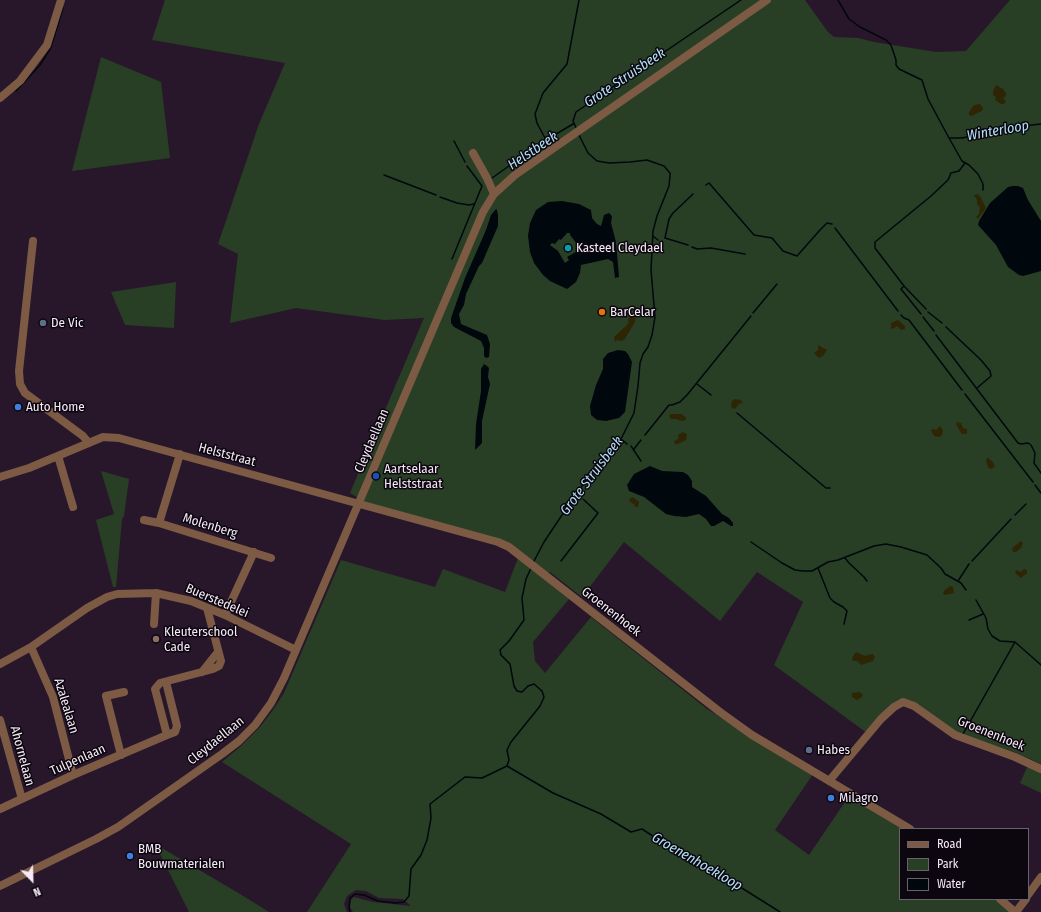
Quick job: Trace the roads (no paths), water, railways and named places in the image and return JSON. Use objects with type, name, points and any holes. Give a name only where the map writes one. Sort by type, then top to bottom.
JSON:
[{"type":"street","points":[[0,98],[20,81],[47,45],[61,0]]},
{"type":"street","name":"Cleydaellaan","points":[[0,886],[96,839],[136,815],[239,741],[255,725],[271,703],[284,678],[480,220],[494,194],[508,180],[767,0]]},
{"type":"street","points":[[473,153],[494,194]]},
{"type":"street","points":[[33,242],[19,371],[20,384],[25,393],[82,436],[89,443]]},
{"type":"street","name":"Helststraat","points":[[0,477],[29,468],[103,438],[119,438],[359,503]]},
{"type":"street","points":[[159,523],[180,454]]},
{"type":"street","points":[[58,456],[73,507]]},
{"type":"street","name":"Groenenhoek","points":[[359,503],[498,542],[509,547],[720,712],[752,735],[908,828]]},
{"type":"street","name":"Molenberg","points":[[144,520],[159,523],[271,558]]},
{"type":"street","points":[[225,615],[254,552]]},
{"type":"street","points":[[154,624],[156,593]]},
{"type":"street","name":"Buerstedelei","points":[[0,664],[31,647],[87,608],[107,597],[117,594],[156,593],[191,600],[296,650]]},
{"type":"street","points":[[166,682],[177,726],[175,732],[167,735],[155,688],[160,683],[220,666],[221,661],[207,608]]},
{"type":"street","name":"Azalealaan","points":[[31,647],[53,697],[73,775]]},
{"type":"street","points":[[121,754],[106,696],[124,692]]},
{"type":"street","name":"Groenenhoek","points":[[829,781],[881,719],[894,707],[903,702],[914,706],[955,735],[1015,757],[1041,769]]},
{"type":"street","name":"Ahornelaan","points":[[0,720],[3,739],[22,799]]},
{"type":"street","name":"Tulpenlaan","points":[[0,809],[73,775],[167,735]]},
{"type":"street","points":[[1029,895],[1041,877]]},
{"type":"street","points":[[1001,900],[1016,912],[1025,900]]},
{"type":"water","points":[[1013,186],[1023,188],[1028,200],[1041,221],[1041,271],[1023,276],[1019,275],[1008,267],[996,245],[978,225],[990,203],[1008,187]]},
{"type":"water","points":[[562,201],[579,204],[591,210],[592,218],[601,226],[604,215],[609,213],[611,215],[611,223],[616,242],[619,277],[615,278],[613,262],[608,259],[581,265],[580,273],[576,282],[567,289],[550,281],[543,275],[534,263],[530,252],[528,236],[530,223],[536,210],[548,202]],"holes":[[[567,233],[570,233],[581,249],[567,257],[569,260],[565,263],[558,251],[550,245],[552,243],[555,244]]]},
{"type":"water","points":[[496,209],[498,215],[498,226],[482,263],[479,266],[466,294],[464,305],[459,314],[461,324],[487,335],[490,344],[489,357],[486,358],[484,356],[484,348],[481,341],[454,327],[451,323],[451,318],[465,278],[491,215]]},
{"type":"water","points":[[618,350],[625,351],[632,362],[625,412],[619,418],[606,421],[597,420],[591,415],[590,406],[596,385],[603,369],[603,359],[608,353]]},
{"type":"water","points":[[484,364],[489,368],[488,377],[490,384],[482,421],[482,443],[475,450],[476,424],[481,391],[481,369]]},
{"type":"water","points":[[650,466],[662,471],[683,472],[688,475],[692,481],[692,487],[706,496],[722,514],[729,518],[733,523],[733,526],[723,521],[711,526],[706,519],[699,514],[686,517],[666,514],[644,497],[629,491],[627,485],[634,474]]},
{"type":"waterway","points":[[546,140],[537,123],[535,114],[543,93],[567,64],[579,0]]},
{"type":"waterway","name":"Grote Struisbeek","points":[[577,130],[573,121],[576,112],[741,0]]},
{"type":"waterway","name":"Winterloop","points":[[838,0],[849,19],[860,27],[886,40],[891,45],[896,60],[896,65],[899,69],[922,80],[928,99],[949,138],[962,138],[1015,127],[1041,124]]},
{"type":"waterway","points":[[16,91],[40,65],[51,47],[63,8]]},
{"type":"waterway","name":"Helstbeek","points":[[492,178],[546,140],[573,124]]},
{"type":"waterway","name":"Grote Struisbeek","points":[[533,563],[544,542],[576,494],[596,467],[615,449],[634,413],[640,363],[652,335],[655,317],[651,270],[653,231],[657,216],[669,186],[670,173],[664,166],[647,160],[609,163],[597,161],[588,153],[579,135]]},
{"type":"waterway","points":[[949,138],[962,161],[969,165],[978,174],[983,184],[983,190]]},
{"type":"waterway","points":[[454,141],[465,162]]},
{"type":"waterway","points":[[921,314],[901,289],[904,286],[875,248],[875,242],[931,196],[948,180],[951,173],[959,171],[965,163]]},
{"type":"waterway","points":[[452,259],[482,186],[467,166]]},
{"type":"waterway","points":[[384,175],[436,195]]},
{"type":"waterway","points":[[706,185],[709,183],[754,235],[772,238],[783,251],[797,256],[827,223],[832,224]]},
{"type":"waterway","points":[[688,245],[665,238],[669,219],[673,213],[693,194]]},
{"type":"waterway","points":[[440,197],[457,203],[469,205],[474,204]]},
{"type":"waterway","points":[[835,228],[898,311]]},
{"type":"waterway","name":"Grote Struisbeek","points":[[653,236],[658,240]]},
{"type":"waterway","points":[[692,247],[697,249],[711,248],[745,254]]},
{"type":"waterway","points":[[753,313],[777,284]]},
{"type":"waterway","points":[[904,286],[926,309]]},
{"type":"waterway","points":[[928,312],[942,323]]},
{"type":"waterway","points":[[901,315],[909,320],[962,390]]},
{"type":"waterway","points":[[645,435],[669,405],[680,402],[687,395],[751,316]]},
{"type":"waterway","points":[[923,317],[934,331]]},
{"type":"waterway","points":[[946,327],[981,360],[990,371],[991,376],[977,388]]},
{"type":"waterway","points":[[936,335],[1018,443],[1028,443],[1031,445],[1035,453],[1034,463],[1041,473]]},
{"type":"waterway","points":[[697,384],[711,395]]},
{"type":"waterway","points":[[965,394],[1033,482]]},
{"type":"waterway","points":[[737,413],[826,488],[830,488]]},
{"type":"waterway","name":"Grote Struisbeek","points":[[621,439],[627,444]]},
{"type":"waterway","points":[[634,449],[641,440]]},
{"type":"waterway","points":[[631,446],[641,461]]},
{"type":"waterway","points":[[1035,485],[1041,493]]},
{"type":"waterway","name":"Grote Struisbeek","points":[[577,492],[581,497]]},
{"type":"waterway","points":[[561,561],[598,513],[583,499]]},
{"type":"waterway","points":[[1015,515],[1026,504]]},
{"type":"waterway","points":[[972,561],[1011,519]]},
{"type":"waterway","points":[[751,542],[782,563],[795,570],[803,571],[812,571],[828,562],[838,560],[874,546],[886,544],[901,547],[927,555],[941,568],[945,574],[961,583],[966,590]]},
{"type":"waterway","points":[[845,558],[867,581]]},
{"type":"waterway","points":[[958,581],[969,564]]},
{"type":"waterway","name":"Grote Struisbeek","points":[[350,912],[350,898],[355,894],[364,895],[378,901],[396,903],[404,902],[409,896],[411,869],[421,855],[427,840],[431,818],[430,804],[465,777],[482,778],[507,766],[509,760],[507,750],[511,742],[540,706],[544,697],[542,691],[534,684],[528,686],[522,692],[517,691],[514,686],[510,664],[501,655],[500,650],[509,641],[524,620],[522,598],[526,579],[531,568]]},
{"type":"waterway","points":[[818,568],[830,598],[847,611],[844,624]]},
{"type":"waterway","points":[[976,600],[986,618],[988,629],[992,636],[1000,641],[1015,642],[1041,665]]},
{"type":"waterway","points":[[969,620],[983,614]]},
{"type":"waterway","points":[[963,734],[1015,642]]},
{"type":"waterway","name":"Groenenhoekloop","points":[[507,766],[553,793],[601,814],[631,832],[642,829],[685,857],[702,863],[780,912]]},
{"type":"place","name":"Kasteel Cleydael","points":[[568,248]]},
{"type":"place","name":"BarCelar","points":[[602,312]]},
{"type":"place","name":"De Vic","points":[[43,323]]},
{"type":"place","name":"Auto Home","points":[[18,407]]},
{"type":"place","name":"Aartselaar Helststraat","points":[[376,476]]},
{"type":"place","name":"Kleuterschool Cade","points":[[156,639]]},
{"type":"place","name":"Habes","points":[[809,750]]},
{"type":"place","name":"Milagro","points":[[831,798]]},
{"type":"place","name":"BMB Bouwmaterialen","points":[[130,856]]}]
